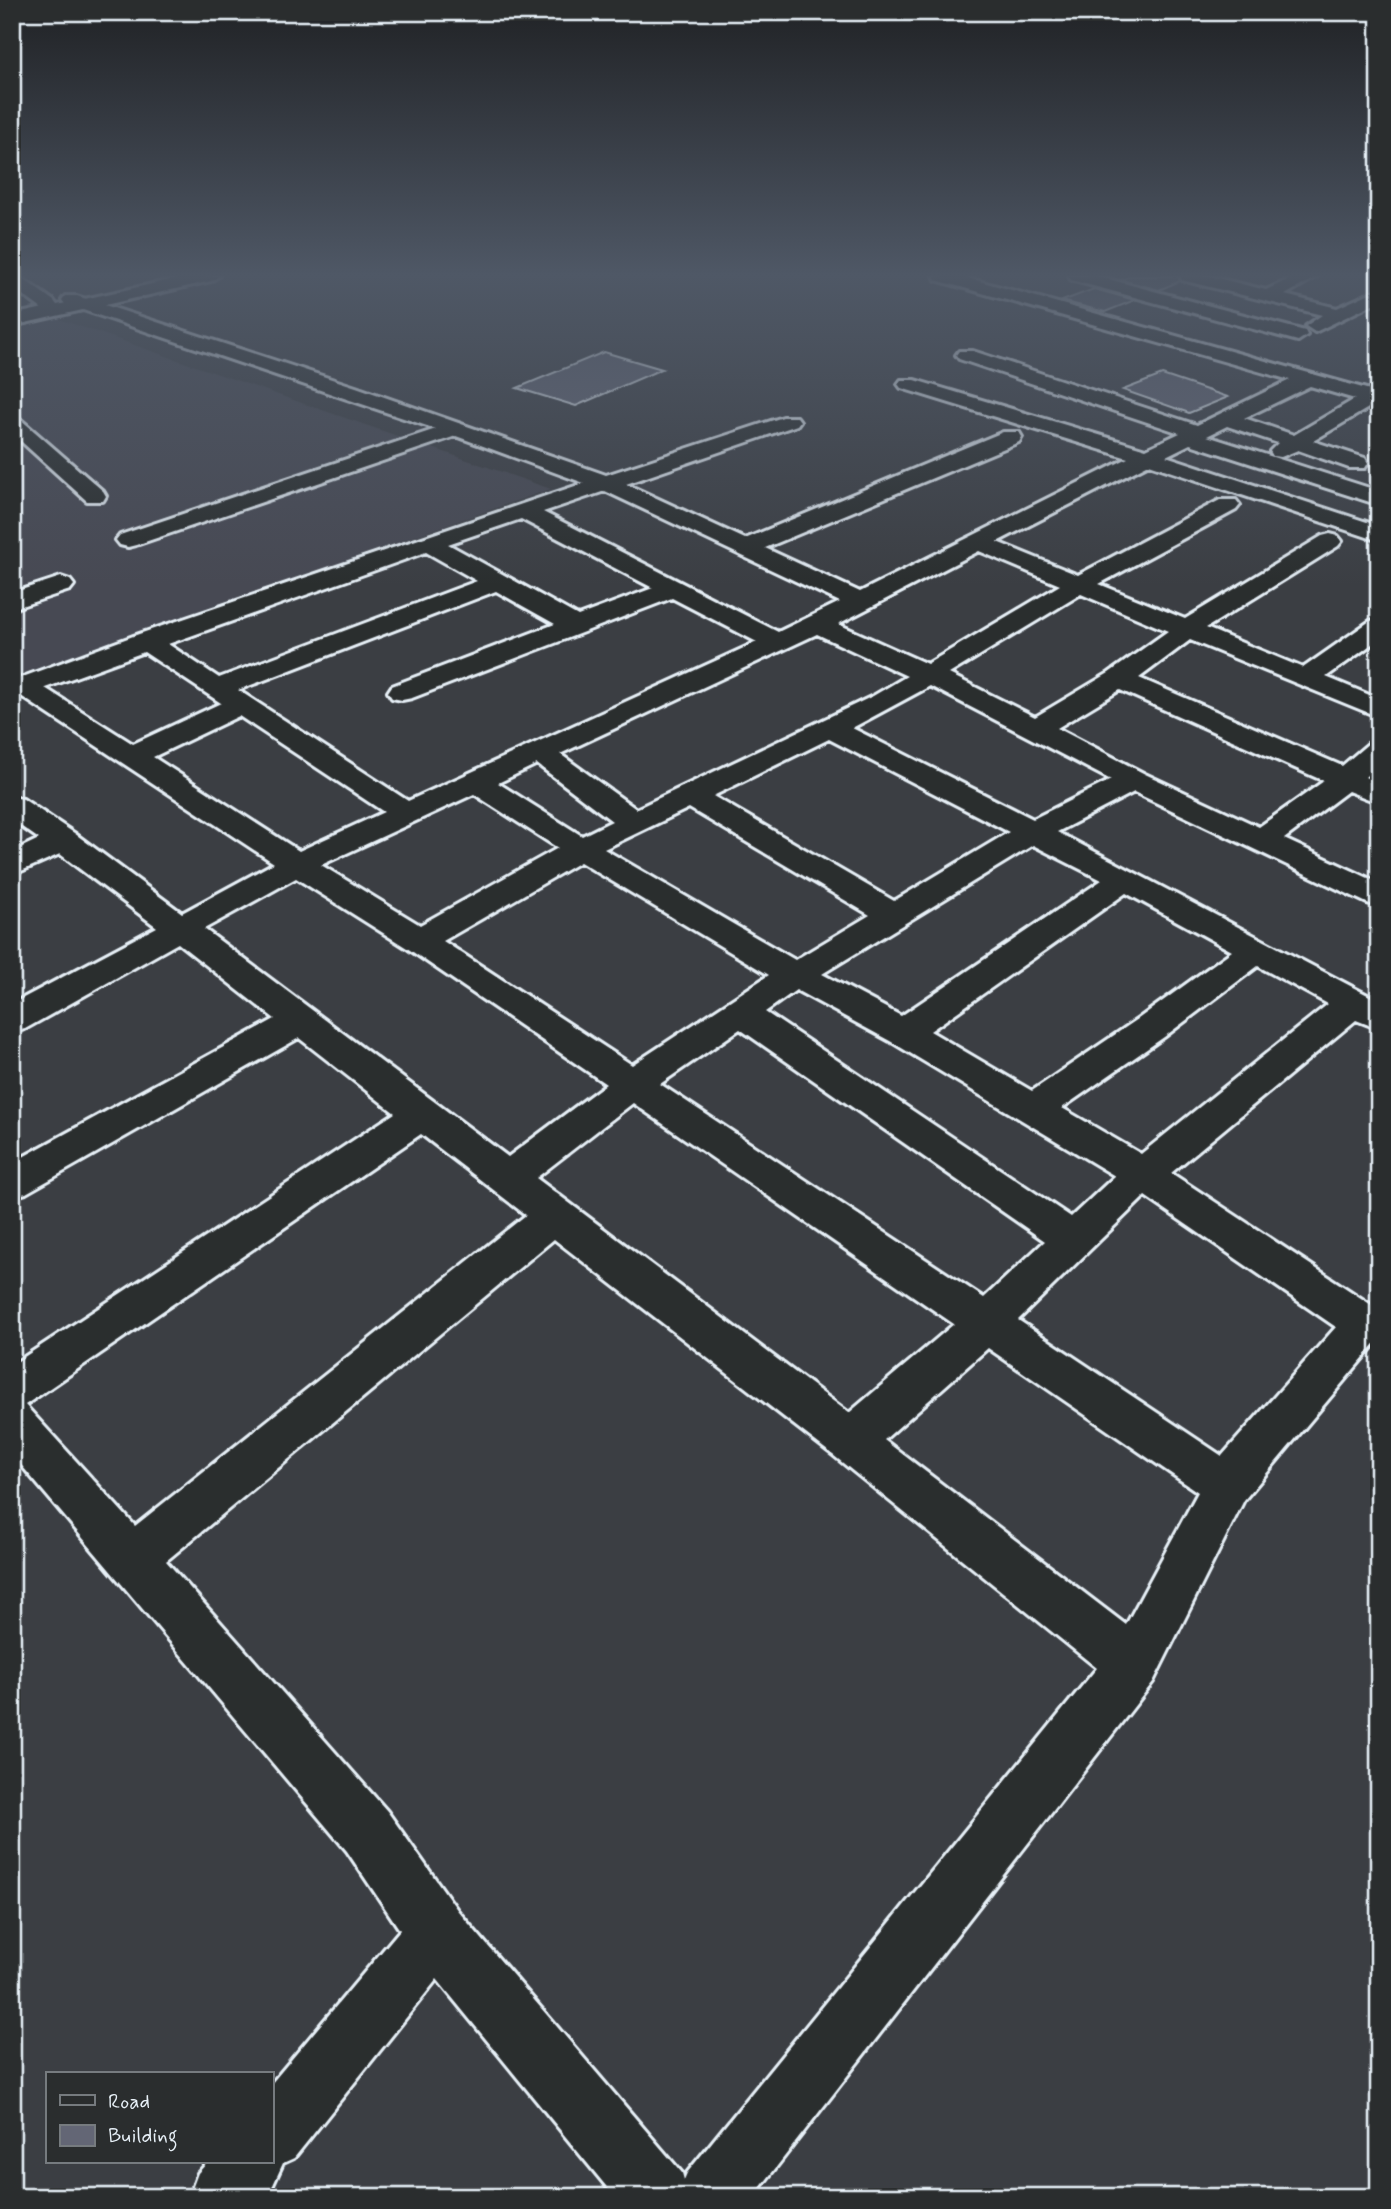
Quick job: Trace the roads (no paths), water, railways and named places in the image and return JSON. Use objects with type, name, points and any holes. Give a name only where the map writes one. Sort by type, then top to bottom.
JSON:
[{"type":"street","points":[[313,379],[608,484],[860,602]]},
{"type":"street","points":[[1007,379],[1379,515]]},
{"type":"street","points":[[1308,379],[1376,396]]},
{"type":"street","points":[[12,1020],[297,864],[817,624],[980,544],[1120,470],[1308,379]]},
{"type":"street","points":[[908,384],[1265,461],[1379,498]]},
{"type":"street","points":[[1265,461],[1376,396]]},
{"type":"street","points":[[1227,419],[1379,470]]},
{"type":"street","points":[[18,688],[428,543],[790,421]]},
{"type":"street","points":[[12,422],[95,496]]},
{"type":"street","points":[[128,540],[457,429]]},
{"type":"street","points":[[747,547],[1011,438]]},
{"type":"street","points":[[1177,443],[1379,534]]},
{"type":"street","points":[[1120,470],[1379,556]]},
{"type":"street","points":[[1352,489],[1379,477]]},
{"type":"street","points":[[419,940],[579,849],[832,729],[929,675],[1078,585],[1228,505]]},
{"type":"street","points":[[523,512],[777,642]]},
{"type":"street","points":[[1036,727],[1119,678],[1185,629],[1330,541]]},
{"type":"street","points":[[428,543],[577,626]]},
{"type":"street","points":[[980,544],[1308,677],[1379,709]]},
{"type":"street","points":[[215,689],[497,582]]},
{"type":"street","points":[[12,601],[61,585]]},
{"type":"street","points":[[402,692],[673,589]]},
{"type":"street","points":[[817,624],[929,675],[1134,779],[1379,896]]},
{"type":"street","points":[[1308,677],[1379,627]]},
{"type":"street","points":[[145,641],[407,814]]},
{"type":"street","points":[[1119,678],[1379,794]]},
{"type":"street","points":[[18,688],[131,756],[419,940],[1227,1485]]},
{"type":"street","points":[[131,756],[240,705]]},
{"type":"street","points":[[832,729],[1125,879],[1366,1010],[1143,1174],[985,1324],[850,1441]]},
{"type":"street","points":[[1261,841],[1345,779],[1379,749]]},
{"type":"street","points":[[540,752],[635,823]]},
{"type":"street","points":[[510,1177],[632,1084],[793,976],[1032,832],[1134,779]]},
{"type":"street","points":[[475,782],[579,849],[793,976],[903,1032],[1143,1174],[1374,1321],[1227,1485],[1134,1664],[711,2197]]},
{"type":"street","points":[[691,796],[896,916]]},
{"type":"street","points":[[12,806],[181,926],[422,1114],[510,1177],[554,1216],[850,1441],[1134,1664]]},
{"type":"street","points":[[12,866],[62,840]]},
{"type":"street","points":[[903,1032],[1125,879]]},
{"type":"street","points":[[1033,1109],[1151,1028],[1256,950]]},
{"type":"street","points":[[740,1012],[1074,1240]]},
{"type":"street","points":[[12,1182],[302,1020]]},
{"type":"street","points":[[12,1390],[422,1114]]},
{"type":"street","points":[[132,1558],[554,1216]]},
{"type":"street","points":[[12,1420],[367,1831],[437,1932],[658,2197]]},
{"type":"street","points":[[273,2133],[437,1932]]},
{"type":"street","points":[[222,2197],[248,2164]]}]
